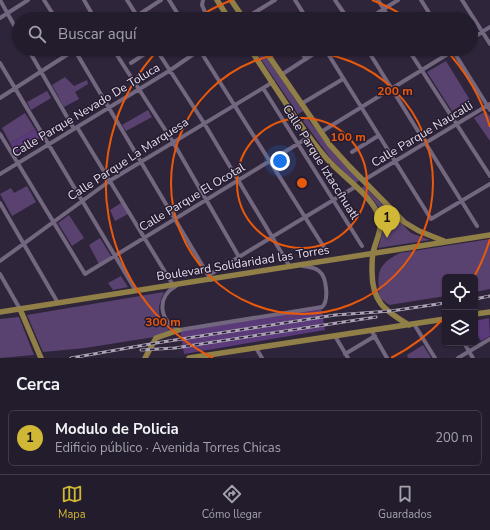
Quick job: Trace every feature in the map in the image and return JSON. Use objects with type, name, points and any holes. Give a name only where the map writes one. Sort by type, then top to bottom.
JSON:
[{"type":"main road","points":[[217,0],[225,12]]},
{"type":"main road","points":[[231,0],[239,12]]},
{"type":"main road","points":[[255,56],[310,137],[329,161],[372,205],[380,219],[380,234],[373,253],[372,277],[374,290],[379,302],[388,312],[411,324]]},
{"type":"main road","points":[[269,56],[335,152],[408,224],[426,235],[445,242]]},
{"type":"main road","points":[[298,119],[300,116],[307,113]]},
{"type":"main road","points":[[355,187],[364,180]]},
{"type":"main road","name":"Boulevard Solidaridad las Torres","points":[[0,312],[176,285],[210,277],[290,267],[490,235]]},
{"type":"main road","points":[[20,309],[41,358]]},
{"type":"main road","points":[[478,314],[490,313]]},
{"type":"main road","points":[[189,358],[442,319]]},
{"type":"main road","points":[[145,358],[156,338],[179,330]]},
{"type":"street","points":[[0,0],[12,22]]},
{"type":"street","points":[[0,18],[28,0]]},
{"type":"street","points":[[44,0],[52,12]]},
{"type":"street","points":[[84,0],[91,12]]},
{"type":"street","points":[[127,0],[134,12]]},
{"type":"street","points":[[146,12],[161,0]]},
{"type":"street","points":[[169,0],[177,12]]},
{"type":"street","points":[[203,0],[202,5],[205,12]]},
{"type":"street","points":[[255,12],[275,0]]},
{"type":"street","points":[[295,0],[302,12]]},
{"type":"street","points":[[335,0],[343,12]]},
{"type":"street","points":[[378,0],[386,12]]},
{"type":"street","points":[[379,12],[398,0]]},
{"type":"street","points":[[421,0],[429,12]]},
{"type":"street","points":[[462,0],[470,12]]},
{"type":"street","points":[[478,26],[490,44]]},
{"type":"street","points":[[478,35],[490,27]]},
{"type":"street","points":[[32,56],[75,128],[111,180],[176,285],[166,294],[162,309],[167,322],[179,330],[322,308],[326,299],[322,275],[316,269],[300,265]]},
{"type":"street","points":[[0,98],[65,56]]},
{"type":"street","points":[[79,56],[108,108],[210,277],[239,257],[355,187]]},
{"type":"street","points":[[118,56],[173,142],[239,257]]},
{"type":"street","points":[[131,63],[142,56]]},
{"type":"street","points":[[160,56],[204,123],[290,267]]},
{"type":"street","name":"Calle Parque Nevado De Toluca","points":[[0,174],[169,71],[190,56]]},
{"type":"street","points":[[204,56],[327,252]]},
{"type":"street","points":[[281,75],[310,56]]},
{"type":"street","points":[[329,56],[430,219],[432,220],[490,184]]},
{"type":"street","points":[[372,56],[393,88],[477,226]]},
{"type":"street","points":[[412,56],[490,176]]},
{"type":"street","points":[[321,132],[445,56]]},
{"type":"street","points":[[458,56],[489,105],[490,110]]},
{"type":"street","points":[[0,63],[136,291]]},
{"type":"street","points":[[301,104],[343,79]]},
{"type":"street","name":"Calle Parque La Marquesa","points":[[0,261],[81,200],[111,180],[273,82]]},
{"type":"street","name":"Calle Parque Iztaccíhuatl","points":[[263,88],[362,246]]},
{"type":"street","name":"Calle Parque Naucalli","points":[[364,180],[489,105]]},
{"type":"street","points":[[0,134],[53,221]]},
{"type":"street","points":[[352,152],[378,136]]},
{"type":"street","name":"Calle Parque El Ocotal","points":[[53,221],[85,273],[310,137]]},
{"type":"street","points":[[0,203],[58,303]]},
{"type":"street","points":[[0,274],[20,309]]},
{"type":"street","points":[[411,324],[435,358]]},
{"type":"street","points":[[371,330],[387,358]]},
{"type":"street","points":[[334,336],[348,358]]},
{"type":"street","points":[[345,354],[375,336]]},
{"type":"street","points":[[458,358],[490,339]]},
{"type":"street","points":[[466,346],[473,358]]},
{"type":"street","points":[[256,348],[262,358]]},
{"type":"shaded area","points":[[259,56],[266,56],[303,111],[298,114]]},
{"type":"shaded area","points":[[446,61],[470,100],[452,111],[427,72]]},
{"type":"shaded area","points":[[65,77],[74,86],[87,80],[88,84],[75,92],[79,99],[64,107],[52,85]]},
{"type":"shaded area","points":[[47,91],[51,98],[31,110],[27,102]]},
{"type":"shaded area","points":[[148,110],[152,117],[126,131],[122,125]]},
{"type":"shaded area","points":[[486,111],[490,117],[490,141],[474,118]]},
{"type":"shaded area","points":[[25,113],[35,129],[10,143],[2,128]]},
{"type":"shaded area","points":[[306,117],[335,154],[360,180],[356,183],[331,159],[303,121]]},
{"type":"shaded area","points":[[27,186],[36,202],[12,216],[0,194],[11,188],[14,193]]},
{"type":"shaded area","points":[[364,186],[411,233],[430,240],[378,248],[383,229],[382,215],[375,202],[361,188]]},
{"type":"shaded area","points":[[121,203],[128,214],[115,221],[110,210]]},
{"type":"shaded area","points":[[69,215],[84,238],[72,246],[58,223]]},
{"type":"shaded area","points":[[100,238],[111,256],[99,264],[89,245]]},
{"type":"shaded area","points":[[490,239],[490,289],[478,291],[478,274],[442,274],[442,296],[389,305],[379,297],[378,282],[380,270],[386,262],[400,253]]},
{"type":"shaded area","points":[[121,276],[128,287],[113,290],[108,283]]},
{"type":"shaded area","points":[[164,292],[159,310],[161,319],[173,334],[85,348],[43,352],[27,315]]},
{"type":"shaded area","points":[[19,317],[34,355],[0,358],[0,319]]},
{"type":"shaded area","points":[[423,345],[431,358],[408,358],[407,355]]},
{"type":"building","points":[[35,129],[40,138],[15,153],[10,143]]},
{"type":"building","points":[[321,307],[325,330],[184,354],[180,330]]},
{"type":"building","points":[[489,318],[490,336],[481,341],[478,336],[478,320]]},
{"type":"railway","points":[[478,298],[490,296]]},
{"type":"railway","points":[[71,358],[335,315],[391,311],[442,303]]},
{"type":"railway","points":[[141,350],[175,348],[376,317]]},
{"type":"place","name":"Modulo de Policia","points":[[387,238]]}]
